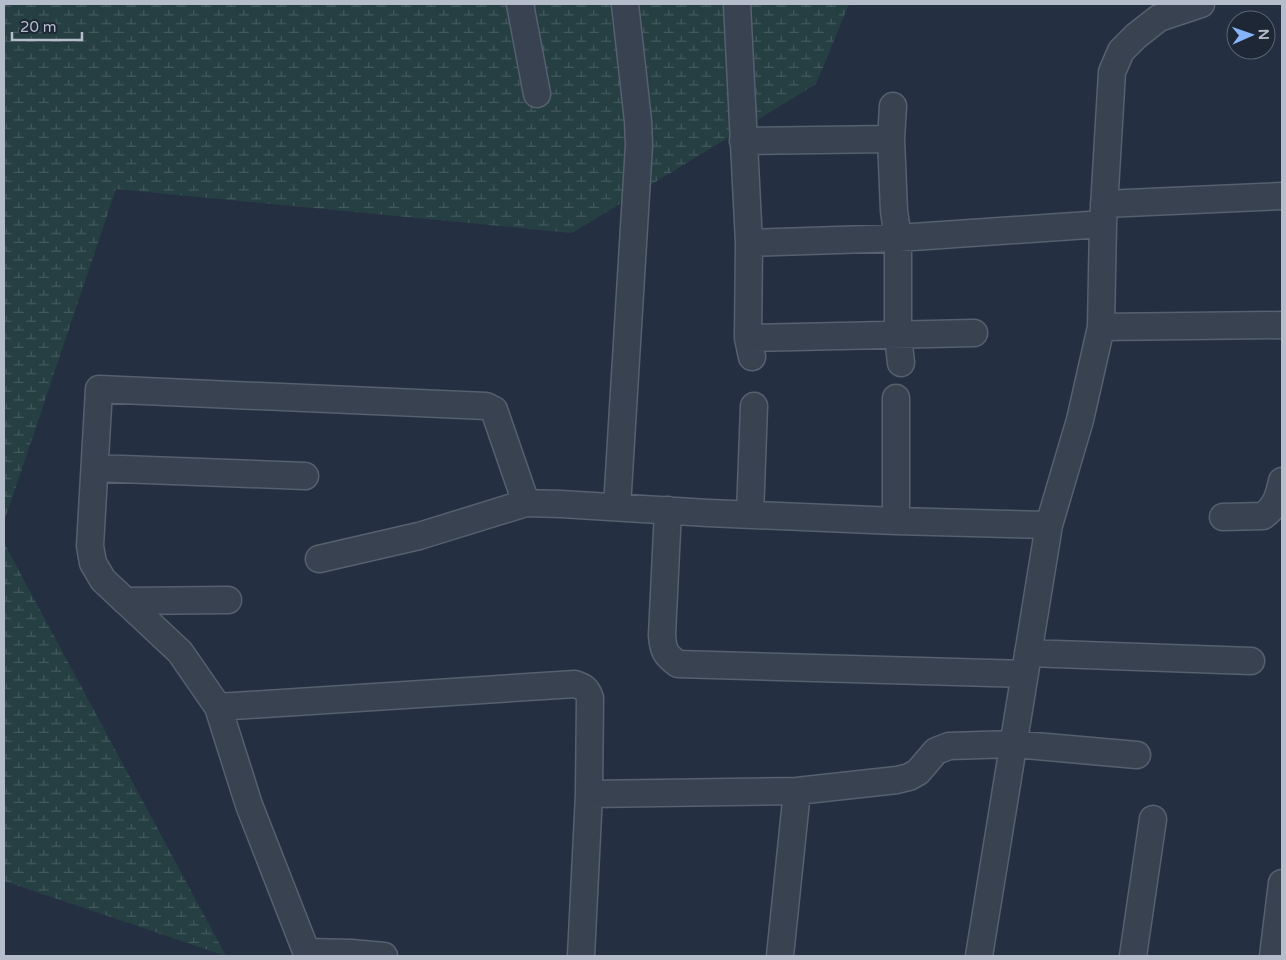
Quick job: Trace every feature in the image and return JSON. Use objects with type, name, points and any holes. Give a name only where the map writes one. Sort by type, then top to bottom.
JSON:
[{"type":"street","points":[[520,4],[537,94]]},
{"type":"street","points":[[617,507],[639,145],[625,4]]},
{"type":"street","points":[[737,4],[749,243],[750,347],[898,335],[974,333]]},
{"type":"street","points":[[979,956],[1049,525],[1080,420],[1102,327],[1103,214],[1112,72],[1121,51],[1159,18],[1201,4]]},
{"type":"street","points":[[893,106],[891,139],[894,211],[898,238],[898,335],[901,363]]},
{"type":"street","points":[[743,141],[891,139]]},
{"type":"street","points":[[749,243],[898,238],[1103,214],[1282,196]]},
{"type":"street","points":[[1102,327],[1282,325]]},
{"type":"street","points":[[384,956],[351,953],[307,954],[249,805],[218,706],[180,652],[103,580],[93,563],[90,546],[98,389],[486,406],[494,410],[526,503]]},
{"type":"street","points":[[896,398],[896,521]]},
{"type":"street","points":[[750,515],[754,406]]},
{"type":"street","points":[[95,468],[304,476]]},
{"type":"street","points":[[1224,517],[1263,516],[1274,506],[1280,493],[1282,481]]},
{"type":"street","points":[[319,558],[418,536],[526,503],[750,515],[1049,525]]},
{"type":"street","points":[[668,510],[662,635],[663,647],[668,656],[678,664],[1251,661]]},
{"type":"street","points":[[125,601],[228,600]]},
{"type":"street","points":[[218,706],[575,684],[583,687],[588,691],[590,698],[589,794],[581,956]]},
{"type":"street","points":[[589,794],[797,791],[897,780],[918,772],[936,751],[949,746],[1013,744],[1137,755]]},
{"type":"street","points":[[780,956],[797,791]]},
{"type":"street","points":[[1133,956],[1153,819]]},
{"type":"street","points":[[1273,956],[1282,883]]},
{"type":"green space","points":[[4,4],[849,4],[816,84],[572,233],[116,189],[4,522]]},
{"type":"green space","points":[[4,543],[226,956],[4,881]]}]
